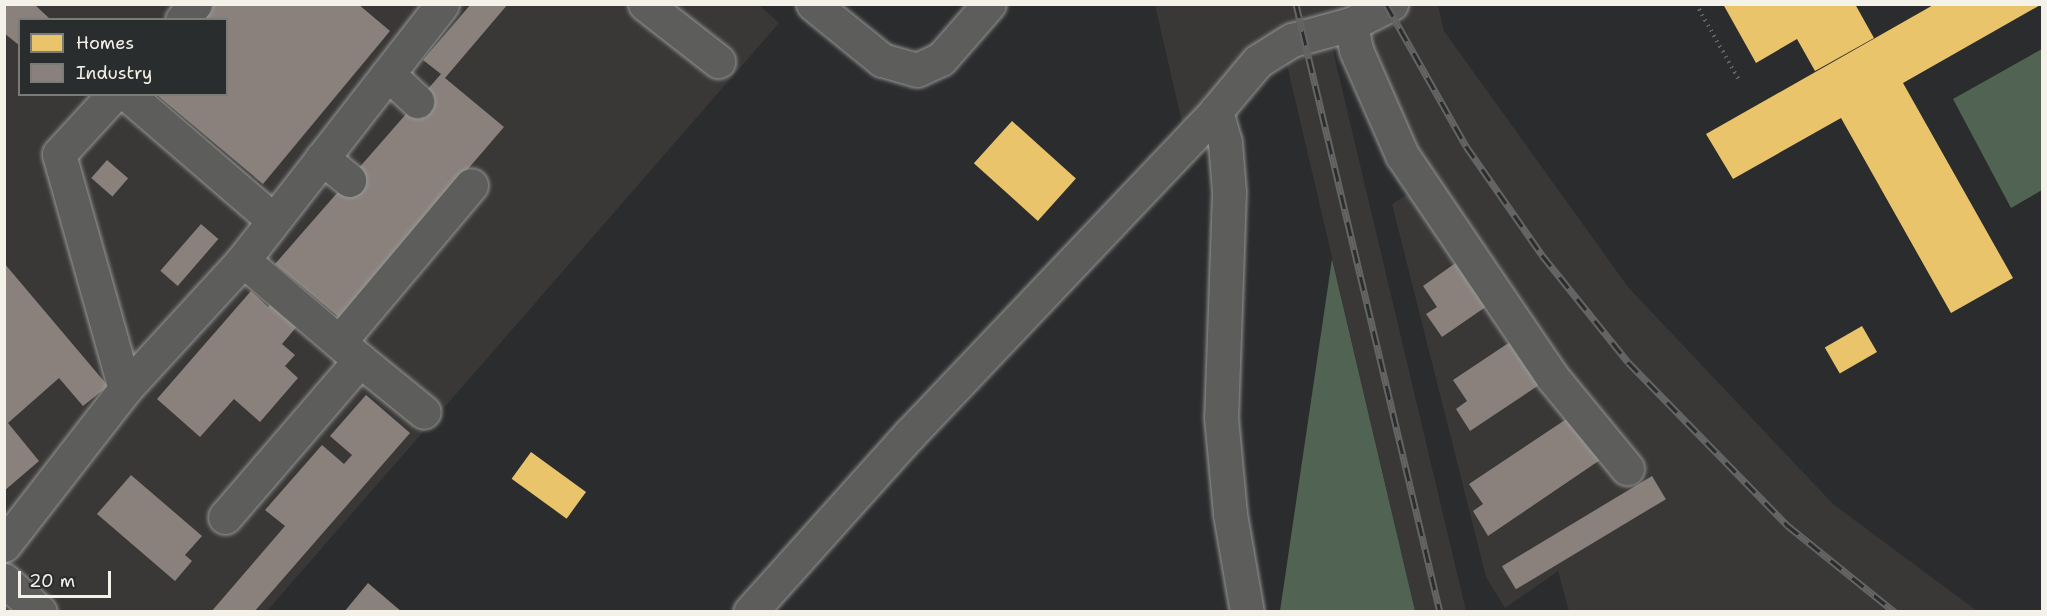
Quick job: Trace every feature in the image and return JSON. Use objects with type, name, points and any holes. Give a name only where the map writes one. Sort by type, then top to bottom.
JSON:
[{"type":"lane","points":[[184,18],[195,4]]},
{"type":"lane","points":[[4,545],[126,389],[243,260],[442,4]]},
{"type":"lane","points":[[645,4],[718,61]]},
{"type":"lane","points":[[813,4],[882,60],[917,70],[941,59],[989,4]]},
{"type":"lane","points":[[750,612],[909,435],[1216,111],[1266,54],[1292,40],[1351,24],[1391,4]]},
{"type":"lane","points":[[1351,24],[1356,51],[1402,155],[1553,378],[1627,468]]},
{"type":"lane","points":[[388,74],[417,101]]},
{"type":"lane","points":[[112,96],[59,154],[126,389]]},
{"type":"lane","points":[[130,96],[273,220]]},
{"type":"lane","points":[[1216,111],[1225,142],[1229,192],[1221,417],[1229,502],[1247,612]]},
{"type":"lane","points":[[322,158],[349,180]]},
{"type":"lane","points":[[225,517],[471,185]]},
{"type":"lane","points":[[243,260],[424,412]]},
{"type":"lane","points":[[4,580],[40,612]]},
{"type":"path","points":[[1696,4],[1739,80]]},
{"type":"shaded area","points":[[758,4],[779,23],[267,611],[5,612],[4,5]]},
{"type":"shaded area","points":[[1155,5],[1438,5],[1444,31],[1628,287],[1833,504],[1977,611],[1569,611],[1558,571],[1505,608],[1486,577],[1392,204],[1422,185],[1361,41],[1329,34],[1466,611],[1415,611],[1283,48],[1182,122]]},
{"type":"green space","points":[[2042,49],[2042,190],[2011,208],[1953,99]]},
{"type":"green space","points":[[1332,259],[1415,611],[1280,611]]},
{"type":"building: Homes","points":[[1723,4],[1855,4],[1874,38],[1815,71],[1797,39],[1756,63]]},
{"type":"building: Homes","points":[[1935,4],[2042,4],[1903,83],[2013,278],[1951,313],[1841,118],[1733,179],[1706,134]]},
{"type":"building: Homes","points":[[1012,121],[1076,179],[1038,221],[974,163]]},
{"type":"building: Homes","points":[[1862,326],[1877,352],[1840,373],[1825,348]]},
{"type":"building: Homes","points":[[531,452],[586,492],[567,519],[512,479]]},
{"type":"building: Industry","points":[[4,4],[34,4],[49,18],[18,18],[18,44],[4,33]]},
{"type":"building: Industry","points":[[214,4],[358,4],[390,31],[263,184],[158,96],[228,96],[228,18],[204,18]]},
{"type":"building: Industry","points":[[471,4],[508,4],[445,78],[504,127],[340,318],[275,264],[441,74],[423,60]]},
{"type":"building: Industry","points":[[107,160],[128,178],[112,196],[91,178]]},
{"type":"building: Industry","points":[[201,224],[218,239],[178,286],[160,271]]},
{"type":"building: Industry","points":[[1457,262],[1487,306],[1442,337],[1426,314],[1437,307],[1423,286]]},
{"type":"building: Industry","points":[[4,263],[108,386],[83,406],[59,378],[8,423],[39,461],[4,491]]},
{"type":"building: Industry","points":[[251,291],[268,307],[273,301],[299,324],[282,344],[295,355],[285,366],[298,378],[260,422],[234,399],[200,437],[157,399]]},
{"type":"building: Industry","points":[[1510,342],[1539,385],[1470,431],[1456,409],[1467,401],[1453,380]]},
{"type":"building: Industry","points":[[366,395],[410,433],[254,612],[211,612],[285,526],[265,510],[322,445],[344,464],[352,455],[330,436]]},
{"type":"building: Industry","points":[[1571,416],[1600,460],[1488,536],[1473,511],[1483,504],[1469,484]]},
{"type":"building: Industry","points":[[131,475],[202,536],[185,555],[192,561],[175,581],[97,514]]},
{"type":"building: Industry","points":[[1652,476],[1666,499],[1516,589],[1502,566]]},
{"type":"building: Industry","points":[[368,583],[402,612],[344,612]]},
{"type":"railway","points":[[1296,4],[1440,612]]},
{"type":"railway","points":[[1386,4],[1466,146],[1542,255],[1628,362],[1787,525],[1895,612]]}]
